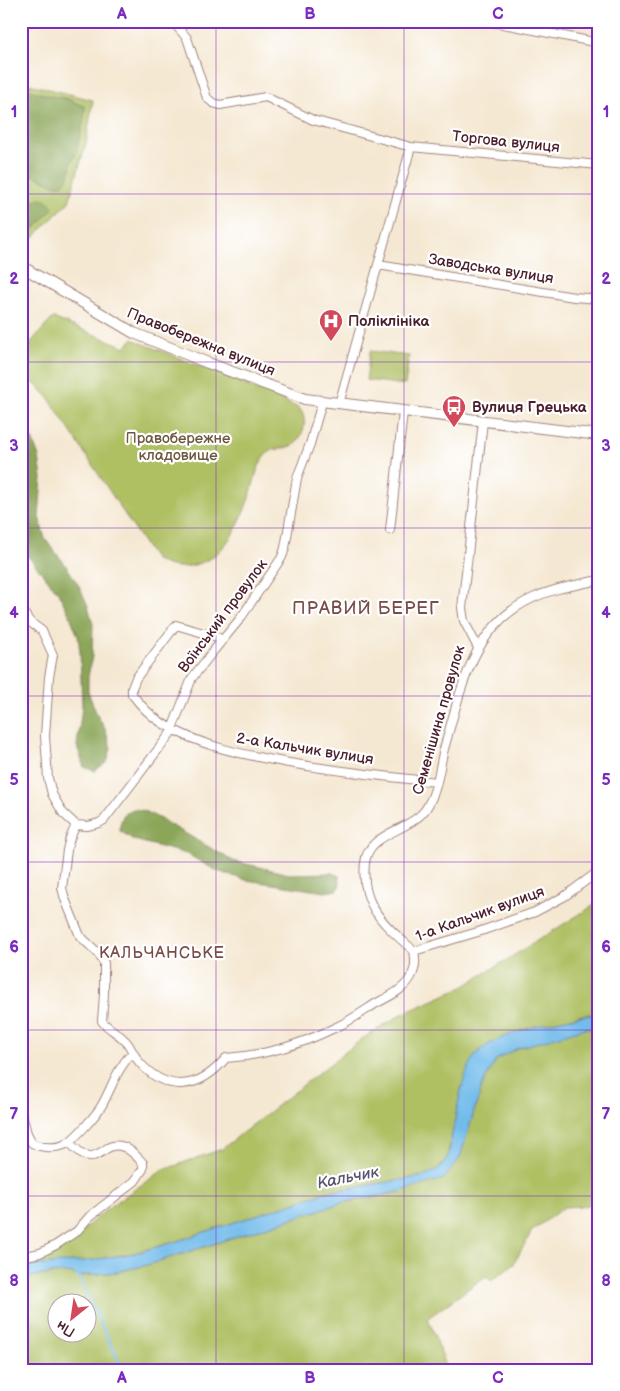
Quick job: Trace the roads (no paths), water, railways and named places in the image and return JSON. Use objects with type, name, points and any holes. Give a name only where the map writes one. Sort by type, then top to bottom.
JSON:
[{"type":"street","name":"Торгова вулиця","points":[[172,21],[187,38],[207,98],[212,103],[220,105],[266,97],[313,120],[411,147],[599,165]]},
{"type":"street","points":[[488,21],[599,44]]},
{"type":"street","points":[[339,404],[411,147]]},
{"type":"street","name":"Заводська вулиця","points":[[378,265],[574,296],[599,298]]},
{"type":"street","name":"Правобережна вулиця","points":[[21,266],[112,321],[155,343],[292,395],[322,402],[599,435]]},
{"type":"street","name":"Воїнський провулок","points":[[173,729],[192,678],[240,619],[282,557],[297,478],[310,444],[322,402]]},
{"type":"street","points":[[390,530],[403,412]]},
{"type":"street","name":"Семенішина провулок","points":[[414,951],[382,922],[372,905],[366,888],[364,864],[366,855],[373,844],[417,819],[432,798],[438,782],[441,762],[464,682],[478,648],[464,621],[462,608],[483,421]]},
{"type":"street","points":[[478,648],[501,619],[532,598],[599,580]]},
{"type":"street","points":[[21,608],[27,619],[42,631],[53,655],[49,677],[45,736],[48,778],[52,794],[67,818],[76,825],[88,826],[104,820],[160,749],[173,729]]},
{"type":"street","name":"2-а Кальчик вулиця","points":[[222,640],[176,625],[136,678],[132,694],[150,714],[173,729],[215,747],[273,760],[438,782]]},
{"type":"street","points":[[21,1111],[29,1137],[34,1144],[50,1147],[62,1146],[69,1142],[95,1115],[102,1105],[121,1065],[133,1052],[123,1039],[102,1021],[104,963],[98,953],[80,936],[65,899],[62,883],[67,850],[76,825]]},
{"type":"street","name":"1-а Кальчик вулиця","points":[[133,1052],[140,1062],[152,1073],[167,1082],[180,1085],[198,1080],[217,1068],[226,1058],[256,1055],[315,1037],[390,996],[406,984],[412,976],[416,964],[414,951],[481,931],[535,912],[565,896],[599,871]]},
{"type":"street","points":[[21,1257],[40,1253],[77,1231],[89,1217],[138,1178],[143,1169],[144,1164],[122,1146],[115,1146],[97,1155],[89,1156],[77,1150],[69,1142]]},
{"type":"water","points":[[599,1014],[599,1026],[518,1048],[496,1060],[482,1086],[460,1158],[444,1179],[399,1192],[341,1203],[147,1265],[116,1272],[81,1276],[67,1273],[21,1278],[21,1267],[93,1260],[135,1253],[327,1192],[425,1176],[440,1168],[447,1158],[465,1075],[474,1057],[483,1048],[496,1040],[532,1027],[570,1018]]},
{"type":"waterway","points":[[77,1274],[123,1370]]},
{"type":"place","name":"Поліклініка","points":[[331,342]]},
{"type":"place","name":"Вулиця Грецька","points":[[454,428]]},
{"type":"district","name":"ПРАВИЙ БЕРЕГ","points":[[366,608]]},
{"type":"district","name":"КАЛЬЧАНСЬКЕ","points":[[162,953]]},
{"type":"park label","name":"Правобережне кладовище","points":[[178,446]]},
{"type":"water label","name":"Кальчик","points":[[348,1178]]}]
